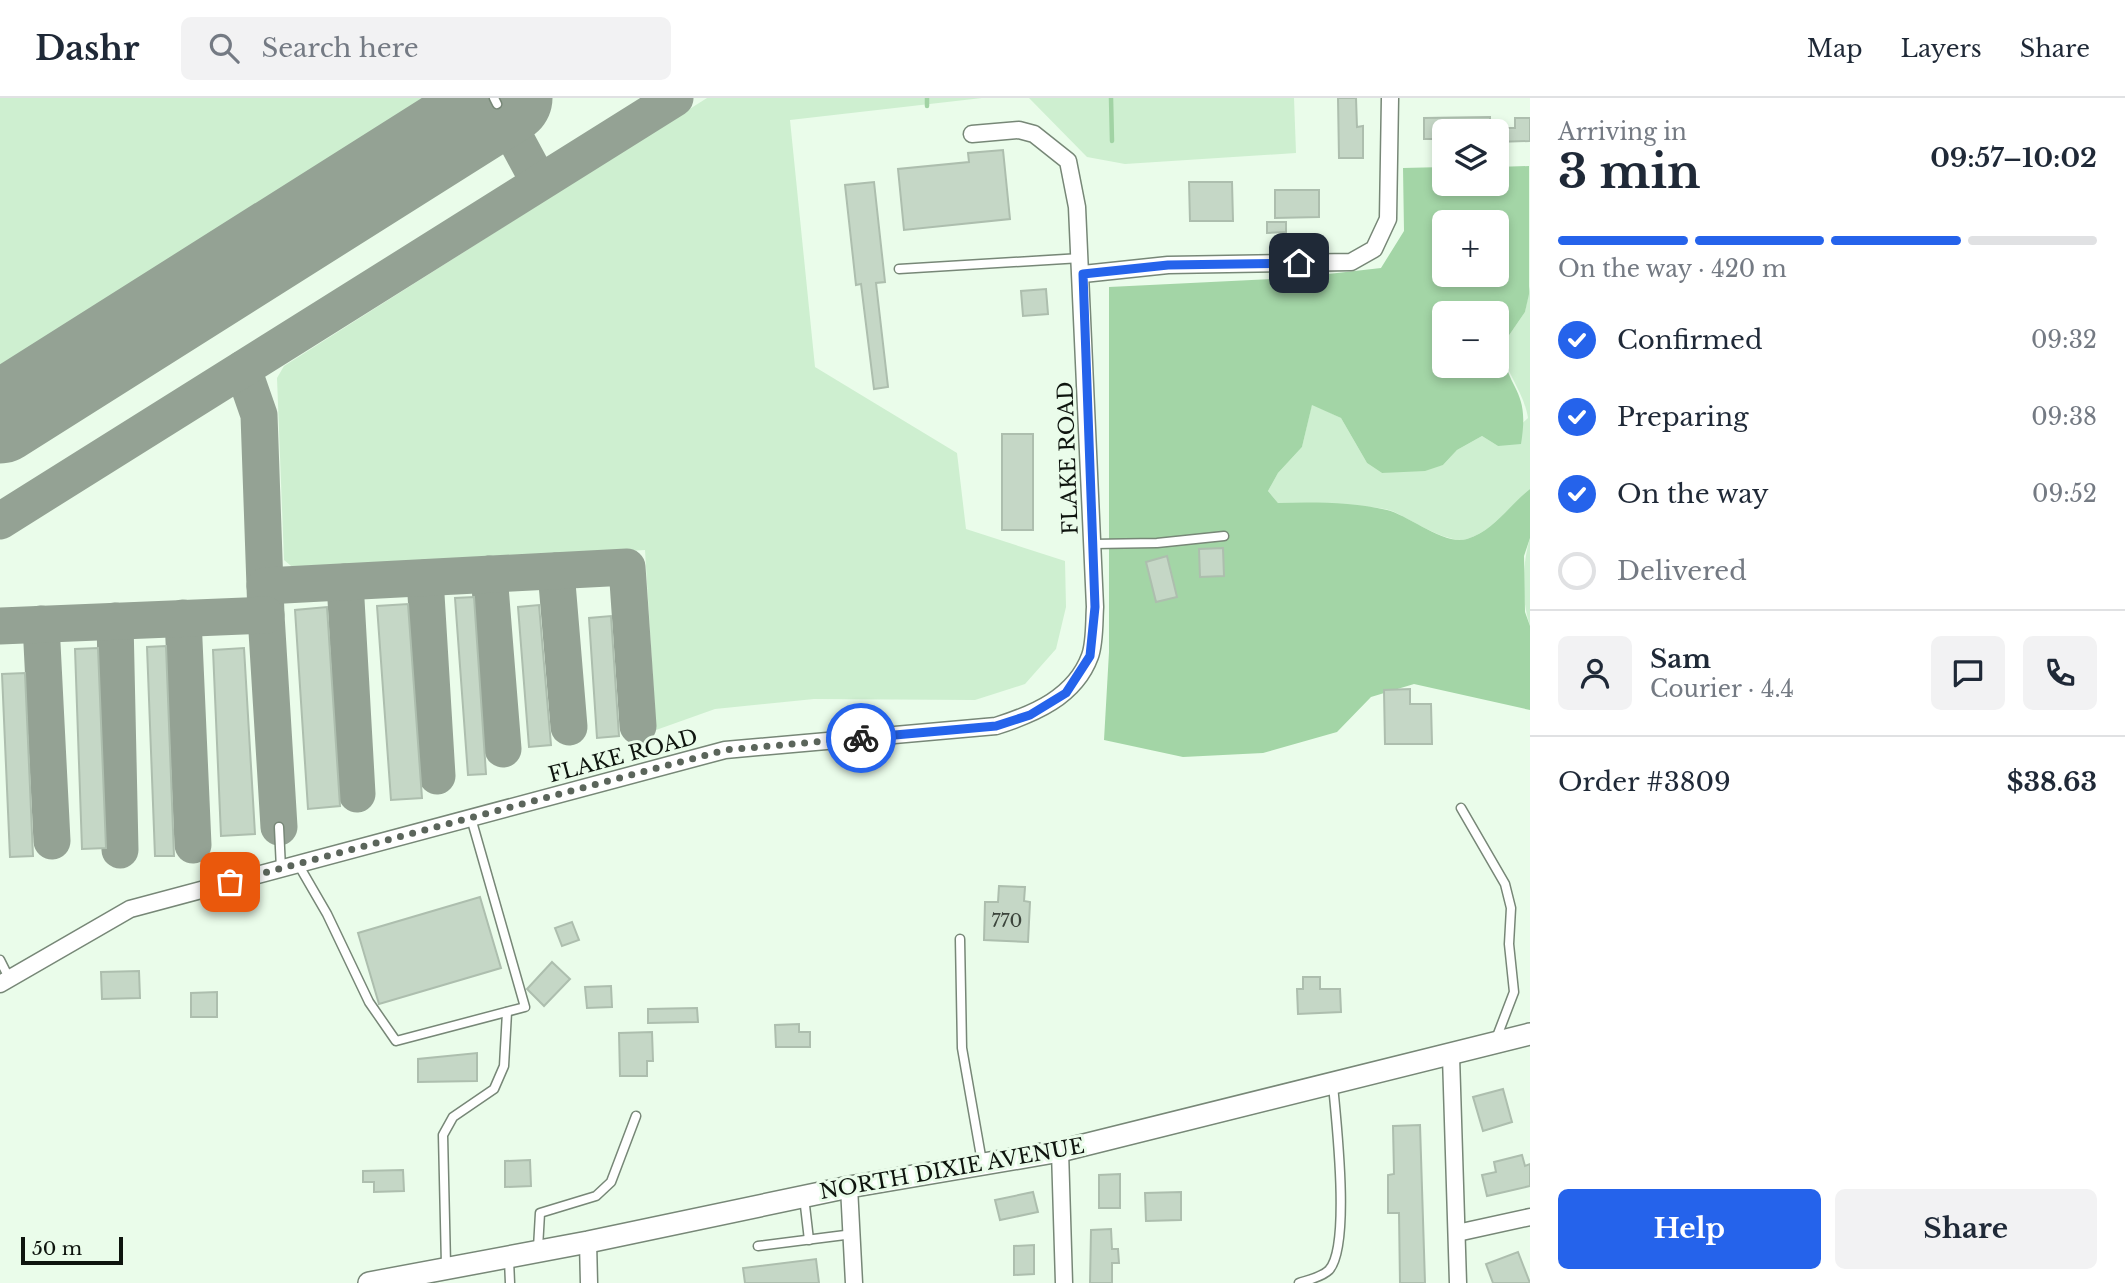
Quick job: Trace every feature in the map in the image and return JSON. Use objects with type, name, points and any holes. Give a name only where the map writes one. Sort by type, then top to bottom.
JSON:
[{"type":"street","points":[[1082,266],[1351,262],[1374,248],[1388,219],[1390,98]]},
{"type":"street","name":"FLAKE ROAD","points":[[4,981],[130,909],[725,750],[996,726],[1030,715],[1066,693],[1090,656],[1095,607],[1082,266],[1077,207],[1068,162],[1034,134],[1019,130],[972,134]]},
{"type":"street","name":"NORTH DIXIE AVENUE","points":[[369,1283],[588,1242],[849,1187],[1060,1151],[1451,1056],[1530,1034]]},
{"type":"street","points":[[1451,1056],[1458,1283]]},
{"type":"street","points":[[1060,1151],[1064,1283]]},
{"type":"street","points":[[849,1187],[855,1283]]},
{"type":"street","points":[[1457,1234],[1530,1217]]},
{"type":"street","points":[[588,1242],[589,1283]]},
{"type":"lane","points":[[899,269],[1082,266]]},
{"type":"lane","points":[[1093,544],[1157,543],[1224,536]]},
{"type":"lane","points":[[1461,808],[1505,884],[1511,908],[1509,944],[1514,992],[1493,1045]]},
{"type":"lane","points":[[298,864],[327,914],[369,1002],[396,1041],[507,1012],[525,1007],[471,818]]},
{"type":"lane","points":[[279,827],[281,869]]},
{"type":"lane","points":[[960,939],[962,1048],[983,1164]]},
{"type":"lane","points":[[0,960],[4,981]]},
{"type":"lane","points":[[446,1268],[443,1135],[453,1117],[494,1089],[504,1066],[507,1012]]},
{"type":"lane","points":[[1299,1283],[1329,1270],[1335,1260],[1340,1183],[1333,1085]]},
{"type":"lane","points":[[538,1251],[540,1213],[596,1196],[611,1182],[636,1116]]},
{"type":"lane","points":[[804,1197],[809,1240]]},
{"type":"lane","points":[[758,1247],[853,1234]]},
{"type":"lane","points":[[509,1257],[510,1283]]},
{"type":"green space","points":[[0,98],[438,98],[0,376]]},
{"type":"green space","points":[[707,98],[982,98],[790,120],[815,367],[957,453],[966,529],[1065,561],[1066,607],[1056,649],[1025,684],[975,700],[814,699],[715,709],[656,730],[645,550],[296,570],[284,560],[277,378],[284,366]]},
{"type":"green space","points":[[1029,98],[1294,98],[1296,153],[1125,164],[1087,157]]},
{"type":"green space","points":[[1529,166],[1529,294],[1525,312],[1509,335],[1509,301],[1432,301],[1432,378],[1509,378],[1509,375],[1523,412],[1521,444],[1498,446],[1482,436],[1457,450],[1443,465],[1425,471],[1382,473],[1367,463],[1341,418],[1312,405],[1302,447],[1278,473],[1268,491],[1278,503],[1347,504],[1387,510],[1438,534],[1458,540],[1486,530],[1530,489],[1530,538],[1524,556],[1525,612],[1530,626],[1530,710],[1414,684],[1371,697],[1337,732],[1263,753],[1183,757],[1104,740],[1109,652],[1109,287],[1293,278],[1381,268],[1404,231],[1403,168],[1432,167],[1432,196],[1509,196],[1509,167]]},
{"type":"green space","points":[[1530,286],[1530,489],[1486,530],[1459,540],[1440,535],[1392,511],[1354,506],[1278,503],[1268,491],[1278,473],[1302,447],[1312,404],[1341,418],[1367,463],[1382,473],[1443,465],[1457,450],[1482,436],[1498,446],[1528,418],[1509,370],[1509,335],[1525,312]]},
{"type":"green space","points":[[1530,538],[1530,626],[1525,605],[1524,582],[1525,559]]},
{"type":"building","points":[[1338,98],[1356,98],[1357,127],[1363,126],[1363,158],[1339,158]]},
{"type":"building","points":[[1424,118],[1490,119],[1432,119],[1432,139],[1424,139]]},
{"type":"building","points":[[1515,118],[1530,118],[1530,141],[1509,142],[1509,128],[1515,128]]},
{"type":"building","points":[[1003,150],[1010,219],[904,230],[898,169],[969,162],[968,153]]},
{"type":"building","points":[[874,182],[885,282],[876,283],[888,387],[874,389],[861,284],[856,285],[845,185]]},
{"type":"building","points":[[1189,182],[1232,182],[1233,221],[1190,221]]},
{"type":"building","points":[[1275,190],[1319,190],[1319,217],[1275,218]]},
{"type":"building","points":[[1267,222],[1286,222],[1286,232],[1267,233]]},
{"type":"building","points":[[1046,289],[1048,314],[1023,316],[1021,291]]},
{"type":"building","points":[[1002,434],[1033,434],[1033,530],[1002,530]]},
{"type":"building","points":[[1223,548],[1224,576],[1200,577],[1199,549]]},
{"type":"building","points":[[1167,556],[1177,597],[1156,602],[1146,562]]},
{"type":"building","points":[[474,597],[486,774],[468,775],[455,598]]},
{"type":"building","points":[[408,604],[422,798],[391,800],[377,606]]},
{"type":"building","points":[[539,605],[551,745],[529,747],[518,607]]},
{"type":"building","points":[[327,607],[340,806],[308,809],[295,610]]},
{"type":"building","points":[[611,616],[619,736],[597,738],[589,618]]},
{"type":"building","points":[[166,646],[174,856],[155,856],[147,647]]},
{"type":"building","points":[[98,648],[106,848],[82,849],[75,649]]},
{"type":"building","points":[[244,648],[255,834],[221,836],[213,650]]},
{"type":"building","points":[[25,673],[33,856],[10,857],[2,674]]},
{"type":"building","points":[[1410,689],[1410,704],[1431,704],[1432,744],[1385,744],[1384,690]]},
{"type":"building","points":[[999,886],[1025,887],[1024,901],[1030,902],[1028,942],[984,940],[985,902],[998,902]]},
{"type":"building","points":[[480,897],[501,968],[379,1004],[358,933]]},
{"type":"building","points":[[572,922],[579,940],[562,946],[555,928]]},
{"type":"building","points":[[552,962],[570,979],[544,1006],[527,989]]},
{"type":"building","points":[[139,971],[140,998],[102,999],[101,972]]},
{"type":"building","points":[[1303,977],[1320,977],[1320,989],[1340,989],[1341,1012],[1298,1014],[1297,989],[1303,989]]},
{"type":"building","points":[[611,986],[612,1007],[587,1008],[585,987]]},
{"type":"building","points":[[217,992],[217,1017],[191,1017],[191,993]]},
{"type":"building","points":[[697,1008],[698,1022],[648,1023],[648,1009]]},
{"type":"building","points":[[799,1024],[799,1032],[810,1032],[810,1047],[776,1047],[775,1025]]},
{"type":"building","points":[[652,1032],[653,1061],[647,1061],[647,1076],[620,1076],[619,1033]]},
{"type":"building","points":[[477,1053],[477,1081],[418,1082],[418,1059]]},
{"type":"building","points":[[1503,1089],[1512,1122],[1483,1131],[1473,1097]]},
{"type":"building","points":[[1420,1125],[1425,1283],[1400,1283],[1399,1213],[1388,1213],[1388,1175],[1394,1174],[1393,1126]]},
{"type":"building","points":[[1522,1155],[1525,1166],[1530,1164],[1530,1186],[1487,1196],[1482,1175],[1496,1172],[1494,1162]]},
{"type":"building","points":[[530,1160],[531,1186],[505,1187],[505,1161]]},
{"type":"building","points":[[403,1170],[404,1191],[374,1192],[374,1182],[363,1182],[363,1171]]},
{"type":"building","points":[[1120,1174],[1120,1208],[1099,1208],[1099,1175]]},
{"type":"building","points":[[1033,1192],[1038,1212],[1000,1220],[995,1200]]},
{"type":"building","points":[[1181,1192],[1181,1220],[1146,1221],[1145,1193]]},
{"type":"building","points":[[1111,1229],[1112,1249],[1118,1249],[1119,1263],[1112,1263],[1112,1283],[1090,1283],[1091,1230]]},
{"type":"building","points":[[1034,1245],[1034,1274],[1014,1275],[1014,1246]]},
{"type":"building","points":[[1518,1252],[1530,1283],[1493,1283],[1486,1264]]},
{"type":"building","points":[[816,1259],[819,1283],[745,1283],[743,1268]]},
{"type":"waterway","points":[[927,98],[927,106]]},
{"type":"waterway","points":[[1111,98],[1112,141]]},
{"type":"taxiway","points":[[0,521],[675,98]]},
{"type":"taxiway","points":[[497,104],[539,182]]},
{"type":"taxiway","points":[[243,369],[259,415],[266,615],[279,827]]},
{"type":"taxiway","points":[[265,586],[627,567],[638,726]]},
{"type":"taxiway","points":[[556,571],[569,727]]},
{"type":"taxiway","points":[[489,574],[503,749]]},
{"type":"taxiway","points":[[425,578],[437,776]]},
{"type":"taxiway","points":[[345,582],[357,794]]},
{"type":"taxiway","points":[[0,626],[266,615]]},
{"type":"taxiway","points":[[183,618],[193,845]]},
{"type":"taxiway","points":[[115,621],[120,850]]},
{"type":"taxiway","points":[[41,624],[52,841]]},
{"type":"runway","points":[[0,418],[507,98]]},
{"type":"way so far","points":[[230,882],[725,750],[861,738]]},
{"type":"route","points":[[861,738],[996,726],[1030,715],[1066,693],[1090,656],[1095,607],[1083,274],[1168,265],[1299,263]]}]
